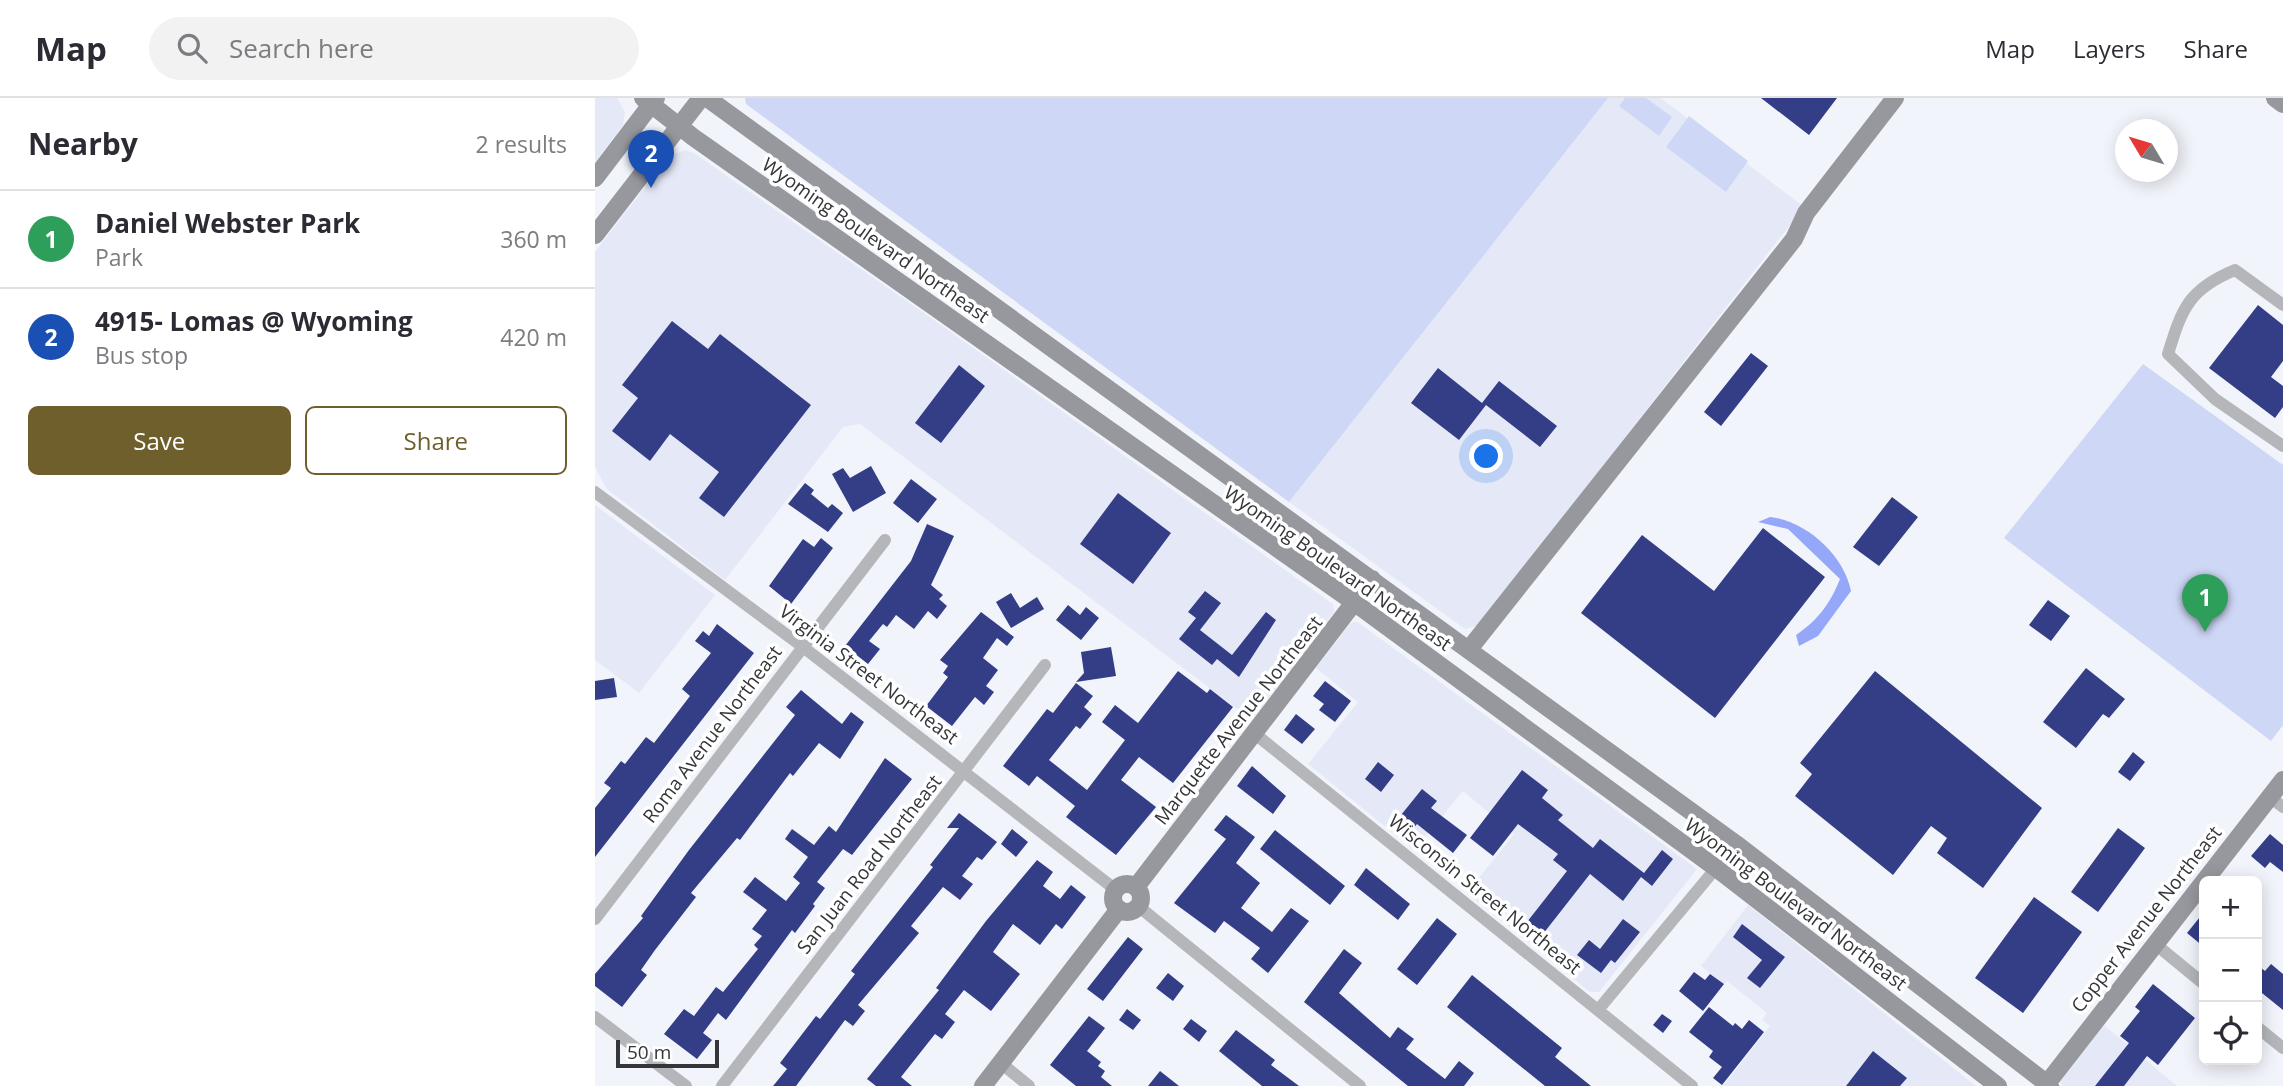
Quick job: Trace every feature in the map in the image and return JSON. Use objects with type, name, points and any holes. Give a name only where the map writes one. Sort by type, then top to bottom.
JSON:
[{"type":"main road","points":[[595,235],[701,98]]},
{"type":"main road","name":"Wyoming Boulevard Northeast","points":[[707,98],[1470,648],[1736,844],[2046,1085]]},
{"type":"main road","points":[[1470,648],[1794,239],[1806,213],[1895,98]]},
{"type":"main road","points":[[2275,98],[2283,104]]},
{"type":"main road","points":[[595,178],[650,100]]},
{"type":"main road","name":"Wyoming Boulevard Northeast","points":[[650,100],[679,126],[1355,603],[1716,868],[1999,1086]]},
{"type":"main road","name":"Marquette Avenue Northeast","points":[[1136,887],[1372,579]]},
{"type":"main road","name":"Copper Avenue Northeast","points":[[2046,1085],[2154,943],[2277,802],[2283,780]]},
{"type":"main road","points":[[1128,884],[1136,887],[1141,898],[1138,906],[1126,912],[1119,909],[1114,898],[1116,890],[1128,884]]},
{"type":"main road","points":[[983,1086],[1119,909]]},
{"type":"street","points":[[2283,305],[2235,270],[2207,281],[2180,313],[2168,354],[2215,399],[2283,446]]},
{"type":"street","name":"Virginia Street Northeast","points":[[595,492],[803,647],[1116,890]]},
{"type":"street","name":"Roma Avenue Northeast","points":[[595,919],[885,540]]},
{"type":"street","name":"San Juan Road Northeast","points":[[722,1086],[1045,665]]},
{"type":"street","name":"Wisconsin Street Northeast","points":[[1254,733],[1692,1086]]},
{"type":"street","points":[[1598,1010],[1736,844]]},
{"type":"street","points":[[1138,906],[1360,1086]]},
{"type":"street","points":[[2154,943],[2199,980]]},
{"type":"street","points":[[595,1017],[686,1086]]},
{"type":"street","points":[[2262,1031],[2283,1048]]},
{"type":"street","points":[[1001,1063],[1029,1086]]},
{"type":"shaded area","points":[[595,98],[617,98],[625,112],[623,125],[595,162]]},
{"type":"shaded area","points":[[745,98],[1608,98],[1289,502],[746,104]]},
{"type":"shaded area","points":[[1608,98],[1661,98],[1804,207],[1479,625],[1465,629],[1289,502]]},
{"type":"shaded area","points":[[1625,98],[1646,98],[1672,117],[1659,136],[1619,106]]},
{"type":"shaded area","points":[[1689,116],[1748,161],[1726,192],[1666,147]]},
{"type":"shaded area","points":[[685,150],[694,153],[917,308],[1333,604],[1334,612],[1252,720],[860,424],[843,427],[725,580],[607,489],[595,467],[595,252],[668,157]]},
{"type":"shaded area","points":[[2143,364],[2283,465],[2283,725],[2271,741],[2004,538]]},
{"type":"shaded area","points":[[595,505],[715,595],[639,693],[595,660]]},
{"type":"shaded area","points":[[1356,621],[1697,869],[1599,992],[1590,992],[1467,893],[1514,834],[1463,791],[1414,850],[1308,764],[1358,702],[1316,668],[1350,624]]},
{"type":"shaded area","points":[[1748,905],[1976,1086],[1723,1086],[1770,1026],[1762,1020],[1767,1013],[1727,981],[1724,984],[1701,966]]},
{"type":"shaded area","points":[[2104,1025],[2177,1086],[2063,1086],[2060,1082],[2062,1074]]},
{"type":"water","points":[[1770,517],[1797,525],[1821,542],[1840,565],[1851,591],[1818,636],[1799,646],[1796,635],[1823,611],[1840,579],[1788,529],[1758,522]]},
{"type":"building","points":[[1761,98],[1837,98],[1809,135]]},
{"type":"building","points":[[2258,305],[2283,325],[2283,361],[2271,377],[2283,386],[2283,407],[2275,418],[2209,368]]},
{"type":"building","points":[[672,321],[708,349],[720,334],[811,405],[724,517],[699,498],[719,472],[670,434],[650,461],[612,431],[638,398],[622,385]]},
{"type":"building","points":[[1751,353],[1768,366],[1721,426],[1704,412]]},
{"type":"building","points":[[959,365],[985,386],[941,443],[915,423]]},
{"type":"building","points":[[1438,368],[1482,403],[1499,381],[1557,426],[1540,447],[1486,405],[1459,440],[1411,403]]},
{"type":"building","points":[[871,466],[886,493],[853,512],[832,474],[843,468],[850,478]]},
{"type":"building","points":[[911,479],[937,499],[918,523],[893,503]]},
{"type":"building","points":[[805,483],[814,490],[811,494],[828,508],[832,504],[843,513],[828,532],[788,504]]},
{"type":"building","points":[[1118,493],[1171,533],[1133,584],[1080,544]]},
{"type":"building","points":[[1892,497],[1918,517],[1879,566],[1853,547]]},
{"type":"building","points":[[927,524],[954,536],[931,585],[943,595],[939,599],[947,606],[937,619],[928,611],[914,629],[896,615],[887,627],[883,624],[869,641],[880,649],[868,664],[845,646],[911,561]]},
{"type":"building","points":[[1763,528],[1825,577],[1715,718],[1581,613],[1642,535],[1714,591]]},
{"type":"building","points":[[821,538],[833,548],[791,604],[769,586],[803,539],[814,547]]},
{"type":"building","points":[[1205,591],[1221,603],[1200,630],[1232,655],[1266,612],[1276,620],[1239,677],[1217,659],[1212,665],[1179,639],[1196,618],[1188,612]]},
{"type":"building","points":[[1011,593],[1020,608],[1037,597],[1044,609],[1011,628],[996,602]]},
{"type":"building","points":[[2048,600],[2070,616],[2051,641],[2029,625]]},
{"type":"building","points":[[1068,605],[1080,615],[1086,607],[1099,618],[1081,640],[1056,620]]},
{"type":"building","points":[[981,612],[1014,637],[1007,646],[997,638],[983,658],[998,670],[986,686],[994,692],[984,705],[975,697],[952,726],[926,706],[948,677],[943,673],[948,666],[940,660]]},
{"type":"building","points":[[717,624],[754,653],[595,857],[595,808],[611,788],[604,783],[621,761],[625,764],[646,737],[654,743],[690,696],[682,689],[711,653],[695,641],[703,631],[709,636]]},
{"type":"building","points":[[1111,647],[1116,676],[1076,682],[1084,673],[1081,652]]},
{"type":"building","points":[[2086,668],[2125,699],[2109,718],[2103,714],[2076,748],[2043,722]]},
{"type":"building","points":[[1178,671],[1207,693],[1210,689],[1233,707],[1173,783],[1139,757],[1121,780],[1156,807],[1116,855],[1066,817],[1075,806],[1037,776],[1029,786],[1003,766],[1047,709],[1053,713],[1076,683],[1093,696],[1084,707],[1092,714],[1080,729],[1076,726],[1049,760],[1087,790],[1125,740],[1102,722],[1115,705],[1138,723]]},
{"type":"building","points":[[1875,671],[2042,808],[1983,888],[1937,853],[1947,838],[1931,826],[1893,875],[1795,796],[1812,774],[1800,763]]},
{"type":"building","points":[[614,678],[617,697],[595,700],[595,681]]},
{"type":"building","points":[[1325,681],[1351,701],[1335,722],[1319,710],[1324,704],[1313,696]]},
{"type":"building","points":[[801,690],[842,724],[851,712],[864,722],[840,759],[819,743],[793,776],[790,773],[740,840],[737,838],[691,893],[696,897],[641,970],[647,975],[622,1007],[595,986],[595,974],[643,918],[641,916],[689,850],[795,715],[786,707]]},
{"type":"building","points":[[1296,714],[1315,729],[1302,744],[1284,730]]},
{"type":"building","points":[[2133,752],[2145,762],[2130,781],[2118,772]]},
{"type":"building","points":[[885,758],[912,779],[852,855],[843,849],[817,882],[825,888],[813,904],[815,906],[795,933],[792,930],[726,1020],[718,1013],[703,1033],[712,1040],[697,1059],[664,1034],[684,1009],[694,1016],[716,987],[723,992],[758,949],[754,945],[762,936],[752,929],[767,910],[743,892],[755,877],[786,901],[800,883],[793,877],[808,857],[785,839],[792,829],[814,845],[829,826],[836,832]]},
{"type":"building","points":[[1378,762],[1394,775],[1381,792],[1365,779]]},
{"type":"building","points":[[1252,766],[1286,796],[1273,814],[1237,786]]},
{"type":"building","points":[[1522,770],[1548,790],[1542,798],[1563,815],[1558,820],[1593,848],[1600,839],[1644,873],[1662,850],[1673,859],[1652,886],[1641,877],[1623,901],[1590,874],[1543,934],[1527,922],[1567,871],[1553,860],[1558,854],[1518,824],[1493,856],[1470,838]]},
{"type":"building","points":[[1422,789],[1437,801],[1431,808],[1467,835],[1453,853],[1417,824],[1411,831],[1397,820]]},
{"type":"building","points":[[959,813],[997,842],[982,860],[977,857],[962,876],[973,884],[960,900],[943,887],[911,926],[919,933],[858,1005],[865,1011],[853,1026],[845,1020],[796,1086],[773,1086],[787,1069],[780,1063],[816,1016],[820,1019],[855,974],[851,971],[933,867],[930,865],[959,828],[947,828]]},
{"type":"building","points":[[1226,815],[1255,837],[1236,863],[1260,883],[1241,908],[1272,932],[1291,908],[1309,921],[1268,973],[1251,959],[1260,948],[1224,921],[1215,933],[1174,903],[1226,839],[1214,830]]},
{"type":"building","points":[[2118,828],[2145,848],[2098,912],[2071,892]]},
{"type":"building","points":[[1012,829],[1028,842],[1016,857],[1001,844]]},
{"type":"building","points":[[1275,830],[1345,886],[1330,905],[1260,849]]},
{"type":"building","points":[[2270,834],[2283,845],[2283,872],[2270,862],[2265,868],[2251,856]]},
{"type":"building","points":[[1037,860],[1053,872],[1043,886],[1060,899],[1071,885],[1086,897],[1062,929],[1056,924],[1040,945],[1013,924],[993,952],[1020,974],[991,1011],[964,990],[945,1014],[955,1022],[942,1039],[935,1034],[901,1077],[912,1086],[876,1086],[867,1079],[939,990],[936,988],[986,921]]},
{"type":"building","points":[[1366,868],[1410,904],[1398,920],[1354,885]]},
{"type":"building","points":[[2034,897],[2082,932],[2023,1013],[1975,978]]},
{"type":"building","points":[[1437,918],[1457,934],[1417,985],[1397,969]]},
{"type":"building","points":[[2199,918],[2199,943],[2187,933]]},
{"type":"building","points":[[1623,919],[1640,932],[1615,963],[1611,960],[1601,973],[1577,955],[1589,940],[1600,949]]},
{"type":"building","points":[[1742,924],[1785,957],[1760,988],[1747,978],[1762,960],[1733,937]]},
{"type":"building","points":[[1128,937],[1143,949],[1103,1001],[1087,989]]},
{"type":"building","points":[[1344,949],[1362,963],[1339,993],[1390,1038],[1398,1027],[1414,1039],[1406,1049],[1445,1079],[1459,1061],[1474,1073],[1464,1086],[1408,1086],[1304,1002]]},
{"type":"building","points":[[2271,964],[2283,974],[2283,1010],[2262,993],[2262,969],[2265,971]]},
{"type":"building","points":[[1694,972],[1705,980],[1710,974],[1724,984],[1703,1011],[1679,991]]},
{"type":"building","points":[[1168,973],[1184,986],[1173,1001],[1156,988]]},
{"type":"building","points":[[1472,975],[1562,1048],[1555,1057],[1591,1086],[1545,1086],[1447,1007]]},
{"type":"building","points":[[2153,984],[2195,1018],[2158,1065],[2147,1056],[2124,1086],[2095,1086],[2129,1043],[2120,1036],[2140,1011],[2135,1007]]},
{"type":"building","points":[[1709,1007],[1733,1026],[1735,1023],[1742,1029],[1749,1020],[1764,1032],[1722,1085],[1713,1078],[1722,1067],[1709,1057],[1713,1051],[1689,1032]]},
{"type":"building","points":[[1127,1009],[1141,1020],[1133,1030],[1119,1020]]},
{"type":"building","points":[[1662,1014],[1672,1021],[1663,1033],[1653,1025]]},
{"type":"building","points":[[1089,1016],[1105,1028],[1087,1051],[1101,1062],[1098,1066],[1105,1071],[1101,1077],[1112,1086],[1076,1086],[1050,1065]]},
{"type":"building","points":[[1191,1019],[1207,1031],[1199,1042],[1183,1029]]},
{"type":"building","points":[[1236,1030],[1275,1060],[1271,1065],[1299,1086],[1262,1086],[1219,1051]]},
{"type":"building","points":[[1873,1051],[1907,1078],[1900,1086],[1846,1086]]},
{"type":"building","points":[[1160,1071],[1179,1086],[1148,1086]]},
{"type":"place","name":"4915- Lomas @ Wyoming","points":[[651,188]]},
{"type":"place","name":"Daniel Webster Park","points":[[2205,632]]}]
